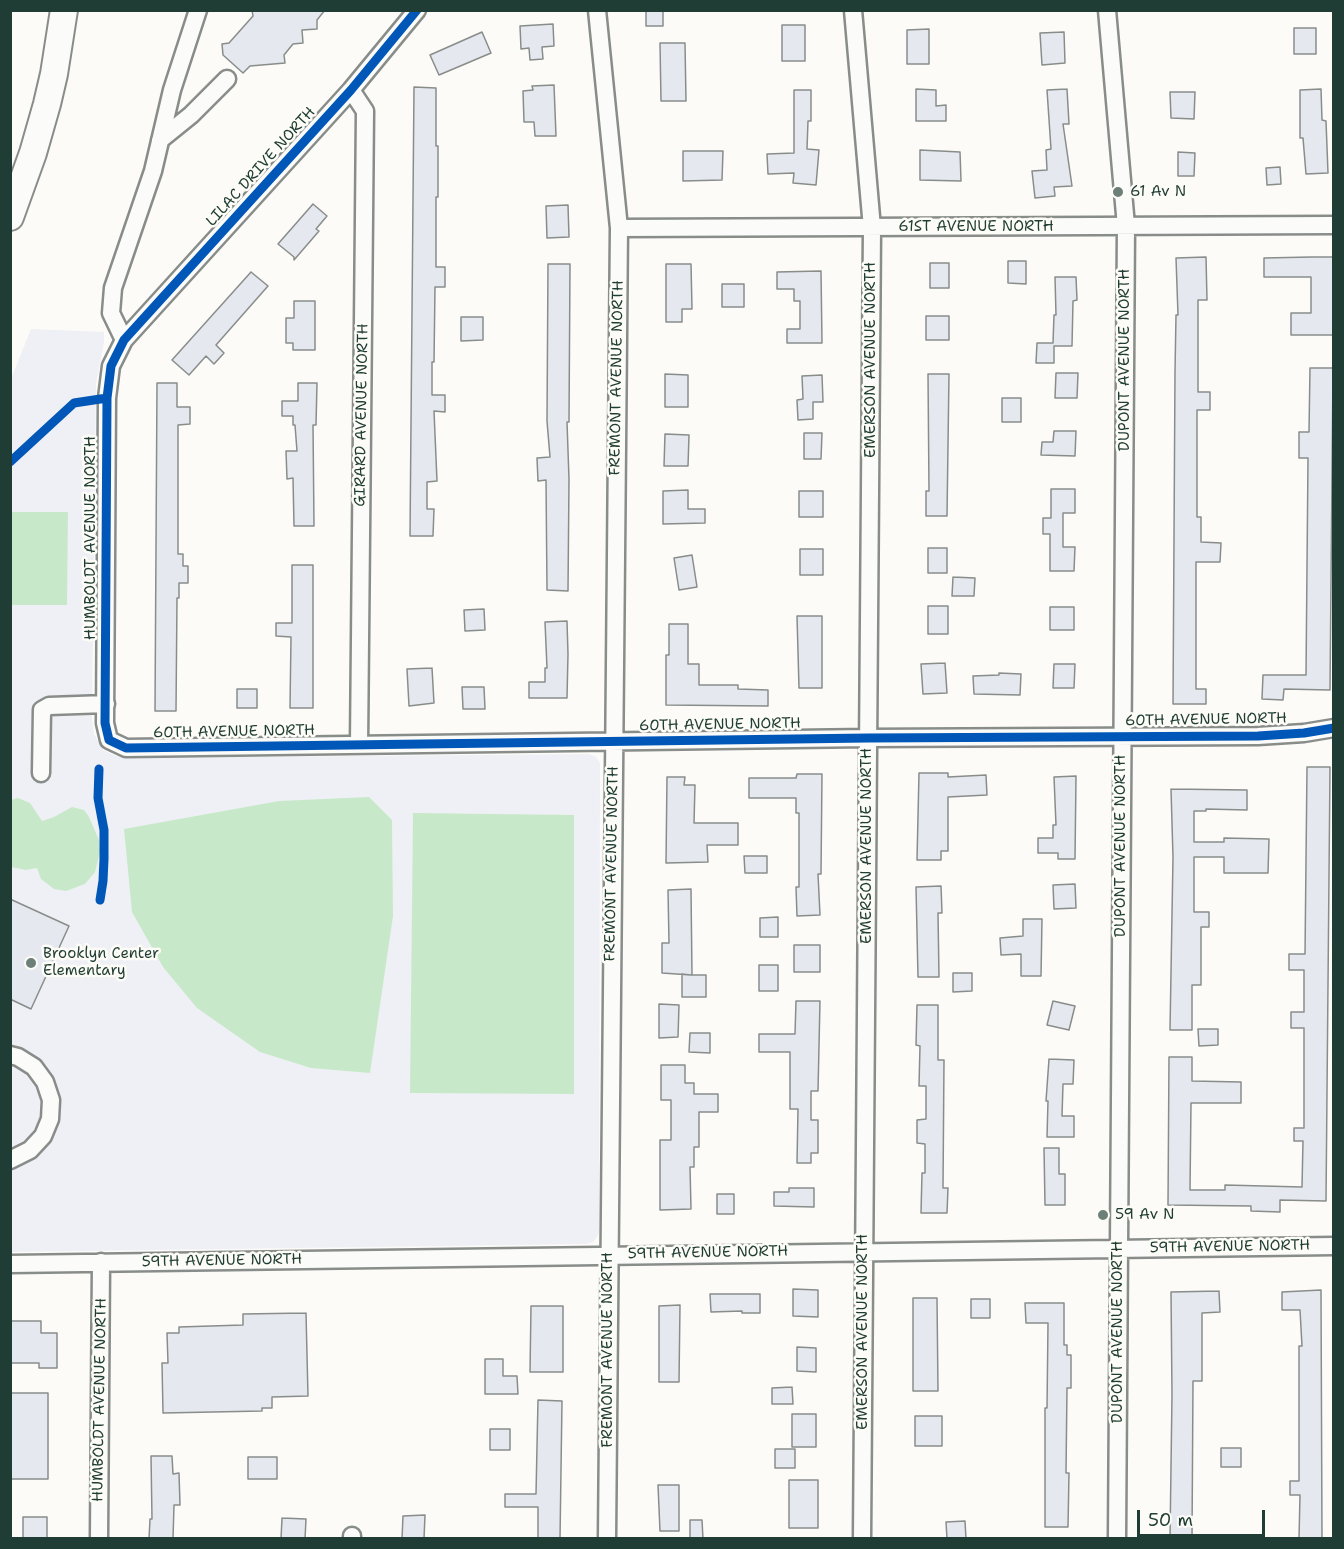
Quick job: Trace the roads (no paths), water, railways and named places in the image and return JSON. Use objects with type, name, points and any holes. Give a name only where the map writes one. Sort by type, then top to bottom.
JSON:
[{"type":"highway","points":[[10,217],[33,153],[47,104],[64,10]]},
{"type":"street","points":[[124,340],[111,313],[113,288],[153,171],[172,90],[198,10]]},
{"type":"street","name":"LILAC DRIVE NORTH","points":[[124,340],[351,90],[417,10]]},
{"type":"street","name":"FREMONT AVENUE NORTH","points":[[597,10],[619,228],[607,1539]]},
{"type":"street","name":"EMERSON AVENUE NORTH","points":[[853,10],[872,228],[862,1539]]},
{"type":"street","name":"DUPONT AVENUE NORTH","points":[[1107,10],[1126,226],[1117,1539]]},
{"type":"street","points":[[160,140],[191,115],[227,80]]},
{"type":"street","name":"GIRARD AVENUE NORTH","points":[[351,90],[365,111],[359,745]]},
{"type":"street","name":"61ST AVENUE NORTH","points":[[619,228],[1334,225]]},
{"type":"street","name":"HUMBOLDT AVENUE NORTH","points":[[109,740],[105,723],[107,398],[111,366],[124,340]]},
{"type":"street","points":[[42,773],[42,710],[49,706],[106,704]]},
{"type":"street","name":"60TH AVENUE NORTH","points":[[109,740],[126,748],[868,738],[1258,736],[1304,733],[1334,728]]},
{"type":"street","points":[[10,1055],[34,1067],[45,1082],[51,1100],[50,1119],[43,1136],[30,1150],[10,1160]]},
{"type":"street","name":"59TH AVENUE NORTH","points":[[10,1264],[1118,1247],[1334,1246]]},
{"type":"street","name":"HUMBOLDT AVENUE NORTH","points":[[99,1539],[101,1262]]},
{"type":"place","name":"61 Av N","points":[[1118,192]]},
{"type":"place","name":"Brooklyn Center Elementary","points":[[31,963]]},
{"type":"place","name":"59 Av N","points":[[1103,1215]]}]
